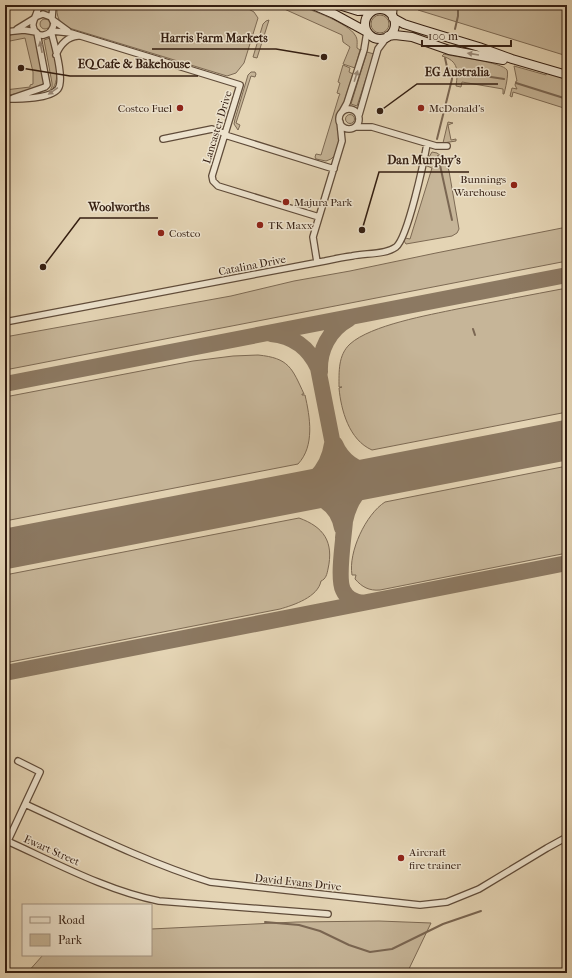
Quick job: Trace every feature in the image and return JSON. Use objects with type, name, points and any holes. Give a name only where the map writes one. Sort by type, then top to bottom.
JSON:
[{"type":"main road","points":[[313,5],[334,14],[377,38],[395,35],[412,37],[452,51],[501,60],[512,59]]},
{"type":"main road","points":[[339,5],[358,11],[376,8],[385,9],[393,17],[404,24],[567,75]]},
{"type":"main road","points":[[367,32],[364,24],[365,19],[370,12],[376,8]]},
{"type":"main road","points":[[388,36],[394,28],[393,17]]},
{"type":"street","points":[[6,100],[47,86],[37,33],[33,25],[38,14],[39,5]]},
{"type":"street","points":[[6,100],[30,98],[49,94],[56,91],[59,86],[60,79],[52,31],[54,25],[52,19],[53,5]]},
{"type":"street","points":[[393,17],[394,5]]},
{"type":"street","points":[[14,30],[43,14],[48,15],[71,33]]},
{"type":"street","points":[[5,32],[25,30],[44,35],[52,31],[82,36]]},
{"type":"street","points":[[317,262],[313,239],[342,141],[339,118],[347,103],[364,50],[367,32]]},
{"type":"street","points":[[56,56],[60,47],[66,40],[74,36],[82,36]]},
{"type":"street","name":"Lancaster Drive","points":[[82,36],[240,85],[212,180],[215,184],[319,217]]},
{"type":"street","points":[[342,141],[359,123],[359,116],[378,49],[388,36]]},
{"type":"street","points":[[342,112],[347,109],[351,109],[372,126],[427,144],[447,146]]},
{"type":"street","points":[[340,122],[346,129],[372,126]]},
{"type":"street","points":[[163,139],[212,129],[334,169]]},
{"type":"street","name":"Catalina Drive","points":[[5,322],[317,262],[386,251],[398,245],[403,236],[420,180],[427,144]]},
{"type":"street","points":[[5,847],[6,840],[40,772],[18,761]]},
{"type":"street","name":"David Evans Drive","points":[[25,804],[151,862],[210,882],[420,905],[447,902],[479,889],[547,848],[567,838]]},
{"type":"street","name":"Ewart Street","points":[[6,840],[91,879],[138,897],[159,902],[328,914]]},
{"type":"green space","points":[[57,5],[241,5],[254,12],[258,18],[244,63],[236,73],[227,76],[69,28],[59,19]]},
{"type":"green space","points":[[280,5],[294,5],[312,10],[338,22],[351,31],[357,38],[357,48],[360,50],[355,68],[343,64],[350,47],[343,42],[342,35],[282,8],[283,6]]},
{"type":"green space","points":[[417,5],[567,5],[567,56],[418,10]]},
{"type":"green space","points":[[380,15],[386,18],[389,24],[386,30],[380,33],[374,30],[371,24],[374,18]]},
{"type":"green space","points":[[43,19],[47,19],[49,20],[49,28],[43,29],[40,26],[40,22]]},
{"type":"green space","points":[[269,20],[257,58],[253,57],[263,24]]},
{"type":"green space","points":[[24,32],[33,34],[36,39],[44,82],[42,86],[5,96],[5,90],[30,87],[30,85],[33,84],[33,72],[25,38],[5,42],[5,36]]},
{"type":"green space","points":[[50,38],[57,73],[55,86],[51,91],[52,83],[44,40]]},
{"type":"green space","points":[[367,52],[374,54],[357,106],[351,104]]},
{"type":"green space","points":[[444,54],[488,62],[503,67],[507,70],[507,82],[504,94],[503,89],[462,82],[461,87],[456,86],[456,67],[452,61],[442,56]]},
{"type":"green space","points":[[343,65],[350,68],[349,72],[353,74],[343,105],[336,117],[341,135],[335,155],[331,159],[326,161],[316,159],[316,154],[321,155],[340,94],[337,93],[340,83],[338,82]]},
{"type":"green space","points":[[514,66],[546,75],[547,72],[567,78],[567,109],[513,92],[512,97],[510,96],[512,88],[517,89],[515,85],[517,81]]},
{"type":"green space","points":[[251,72],[255,72],[256,74],[255,77],[251,76],[236,123],[240,125],[238,130],[234,124],[235,119],[248,75]]},
{"type":"green space","points":[[350,114],[355,119],[350,124],[345,119]]},
{"type":"green space","points":[[448,122],[453,123],[448,125],[451,140],[456,139],[456,141],[443,143]]},
{"type":"green space","points":[[432,152],[437,153],[445,159],[449,171],[459,229],[457,233],[452,236],[406,244],[404,241],[405,238],[410,239],[432,168],[427,166]]},
{"type":"green space","points":[[567,227],[567,261],[5,370],[5,337],[231,296],[294,281]]},
{"type":"green space","points":[[567,288],[567,412],[372,450],[357,439],[352,432],[344,415],[342,406],[339,388],[342,387],[339,387],[339,370],[341,358],[346,348],[359,337],[386,326],[416,318]]},
{"type":"green space","points":[[258,355],[277,359],[288,366],[300,385],[304,394],[302,395],[305,395],[310,431],[307,449],[298,464],[5,521],[5,397],[193,361],[233,356]]},
{"type":"green space","points":[[567,466],[567,553],[380,590],[366,588],[355,579],[356,575],[352,575],[351,566],[360,534],[371,515],[385,502]]},
{"type":"green space","points":[[299,518],[315,526],[321,531],[328,543],[330,551],[330,559],[326,576],[321,581],[315,592],[305,600],[280,609],[5,663],[5,575]]},
{"type":"green space","points":[[379,921],[431,923],[407,973],[27,973],[42,956],[152,956],[152,929],[296,922]]},
{"type":"waterway","points":[[455,29],[458,16],[458,5]]},
{"type":"waterway","points":[[437,139],[452,79],[452,71],[447,67],[445,58]]},
{"type":"waterway","points":[[452,71],[504,79]]},
{"type":"waterway","points":[[516,83],[567,99]]},
{"type":"waterway","points":[[438,156],[452,220]]},
{"type":"waterway","points":[[473,329],[475,335]]},
{"type":"waterway","points":[[265,922],[299,925],[320,931],[349,945],[370,952],[392,949],[443,924],[481,911]]},
{"type":"taxiway","points":[[5,384],[567,275]]},
{"type":"taxiway","points":[[320,372],[323,348],[336,329],[349,319]]},
{"type":"taxiway","points":[[271,334],[286,337],[299,344],[310,355],[318,368],[343,496],[345,521],[343,538]]},
{"type":"taxiway","points":[[281,495],[300,489],[315,478],[326,463],[332,444]]},
{"type":"taxiway","points":[[335,444],[343,457],[354,466],[366,471],[394,473],[436,466]]},
{"type":"taxiway","points":[[363,603],[349,598],[343,590],[341,584],[341,557],[345,521],[348,510],[358,493],[371,482],[389,475],[400,473]]},
{"type":"taxiway","points":[[293,493],[317,497],[330,505],[335,511],[342,528]]},
{"type":"taxiway","points":[[5,673],[567,563]]},
{"type":"runway","points":[[5,549],[567,440]]},
{"type":"place","name":"Harris Farm Markets","points":[[324,57]]},
{"type":"place","name":"EQ Cafe & Bakehouse","points":[[21,68]]},
{"type":"place","name":"Costco Fuel","points":[[180,108]]},
{"type":"place","name":"McDonald's","points":[[421,108]]},
{"type":"place","name":"EG Australia","points":[[380,111]]},
{"type":"place","name":"Bunnings Warehouse","points":[[514,185]]},
{"type":"place","name":"Majura Park","points":[[286,202]]},
{"type":"place","name":"TK Maxx","points":[[260,225]]},
{"type":"place","name":"Dan Murphy's","points":[[362,230]]},
{"type":"place","name":"Costco","points":[[161,233]]},
{"type":"place","name":"Woolworths","points":[[43,267]]},
{"type":"place","name":"Aircraft fire trainer","points":[[401,858]]}]
